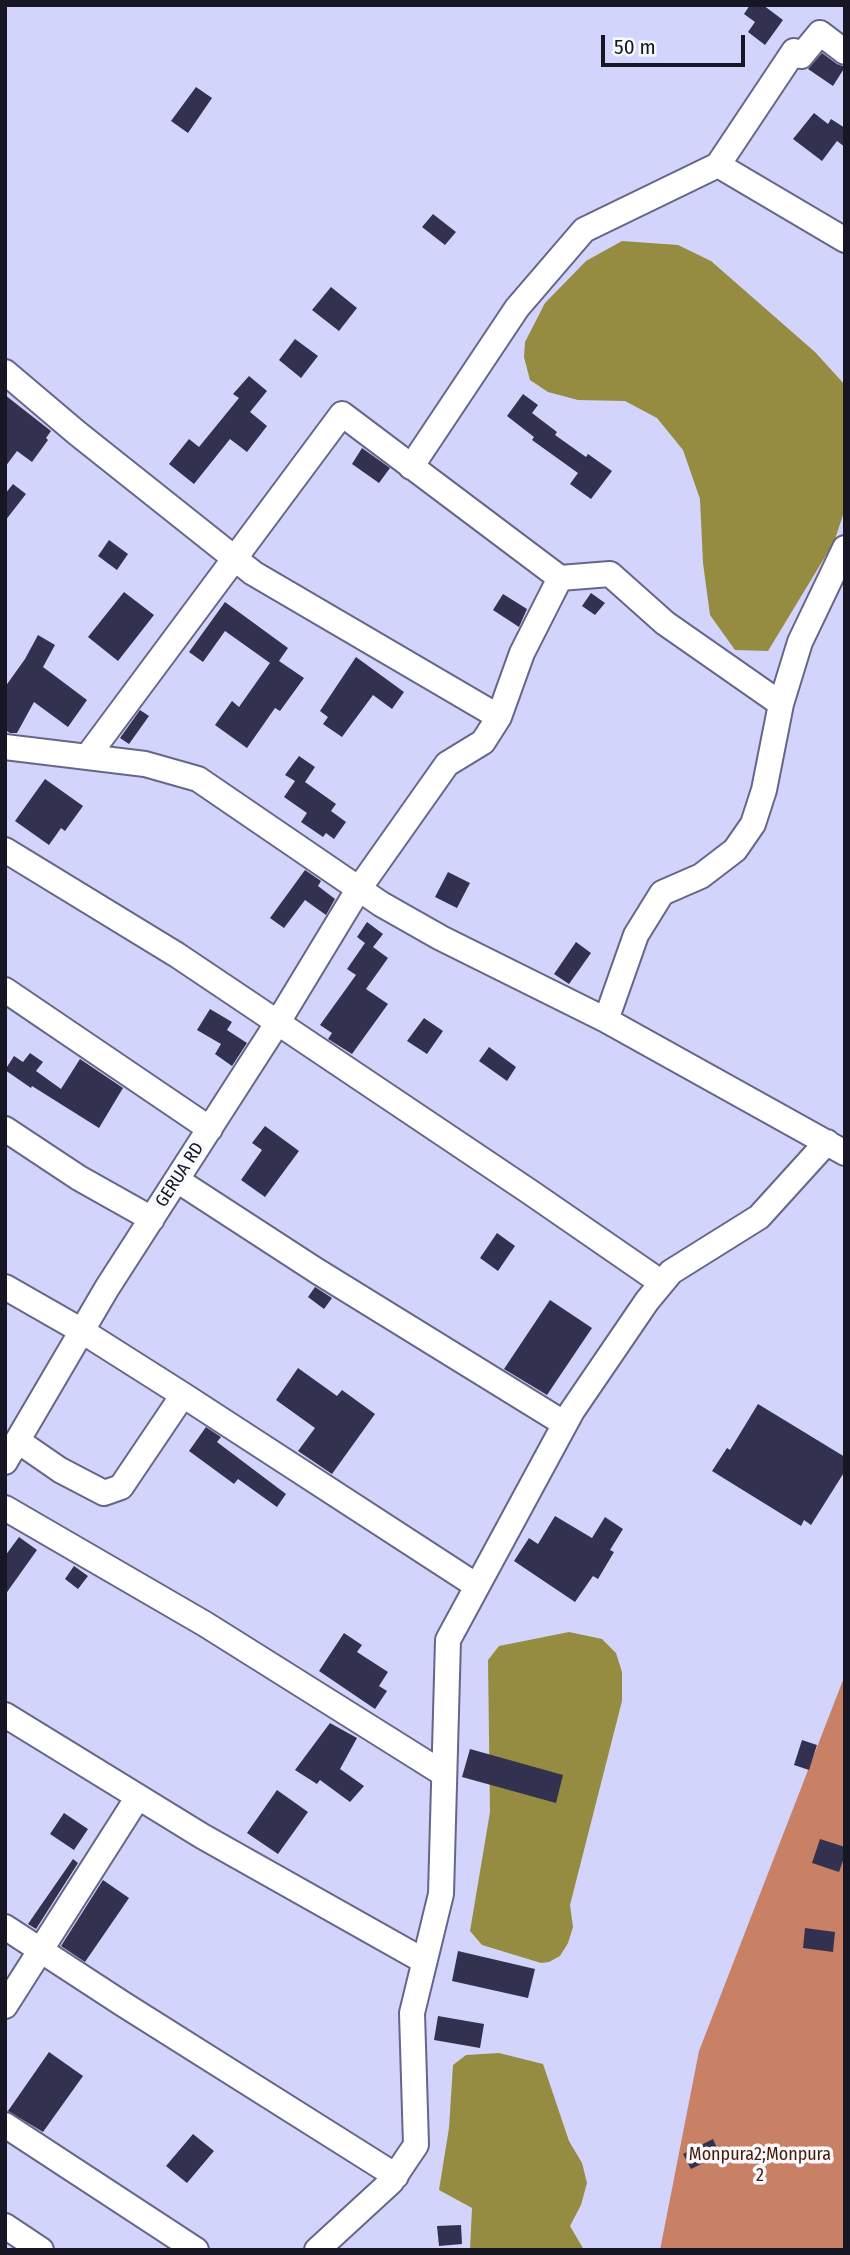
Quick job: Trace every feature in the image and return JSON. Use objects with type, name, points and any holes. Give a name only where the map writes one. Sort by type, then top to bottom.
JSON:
[{"type":"street","points":[[411,467],[517,308],[584,230],[718,165],[794,51],[801,56],[820,33],[845,52]]},
{"type":"street","points":[[718,165],[845,240]]},
{"type":"street","points":[[5,372],[253,573],[499,717]]},
{"type":"street","points":[[87,757],[342,414],[560,578],[610,574],[665,623],[782,704]]},
{"type":"street","points":[[606,1020],[636,935],[662,892],[701,876],[735,850],[753,824],[764,790],[782,704],[800,642],[845,548]]},
{"type":"street","name":"GERUA RD","points":[[10,1452],[82,1331],[278,1023],[358,890],[447,764],[483,741],[499,717],[522,653],[560,578]]},
{"type":"street","points":[[5,747],[145,764],[198,779],[358,890],[441,938],[606,1020],[836,1148],[759,1217],[671,1272],[647,1301],[565,1424],[448,1640],[441,1894],[412,2014],[416,2146],[391,2182],[317,2250]]},
{"type":"street","points":[[5,850],[177,955],[662,1283]]},
{"type":"street","points":[[5,990],[210,1129]]},
{"type":"street","points":[[5,1129],[79,1178],[152,1219]]},
{"type":"street","points":[[177,1180],[565,1424]]},
{"type":"street","points":[[5,1287],[82,1331],[477,1586]]},
{"type":"street","points":[[10,1452],[60,1470],[104,1493],[121,1487],[183,1395]]},
{"type":"street","points":[[5,1508],[205,1624],[444,1774]]},
{"type":"street","points":[[5,1715],[214,1842],[425,1961]]},
{"type":"street","points":[[5,2006],[138,1797]]},
{"type":"street","points":[[5,1927],[396,2176]]},
{"type":"street","points":[[5,2125],[196,2250]]},
{"type":"street","points":[[5,2226],[41,2250]]},
{"type":"green space","name":"Monpura2;Monpura 2","points":[[845,1675],[845,2250],[660,2250],[699,2051]]},
{"type":"shaded area","points":[[622,241],[678,245],[711,261],[815,352],[845,385],[845,509],[834,542],[768,651],[735,650],[710,615],[703,563],[700,499],[683,450],[657,418],[625,401],[578,400],[548,392],[530,380],[524,357],[525,342],[545,303],[586,261]]},
{"type":"shaded area","points":[[569,1632],[602,1639],[616,1653],[622,1672],[622,1701],[570,1905],[573,1927],[560,1956],[541,1963],[482,1945],[470,1931],[490,1812],[488,1660],[499,1646]]},
{"type":"shaded area","points":[[499,2053],[543,2064],[569,2141],[582,2163],[587,2183],[581,2205],[570,2226],[584,2250],[467,2250],[470,2249],[472,2208],[439,2190],[449,2128],[453,2065],[466,2055]]},
{"type":"building","points":[[750,5],[763,5],[783,20],[765,45],[748,32],[755,22],[744,14]]},
{"type":"building","points":[[822,53],[845,67],[833,86],[808,69]]},
{"type":"building","points":[[196,87],[212,98],[188,133],[171,121]]},
{"type":"building","points":[[814,113],[828,124],[831,119],[845,128],[845,147],[837,141],[822,161],[793,139]]},
{"type":"building","points":[[433,214],[456,232],[445,245],[422,227]]},
{"type":"building","points":[[331,287],[357,308],[339,331],[312,310]]},
{"type":"building","points":[[295,339],[318,356],[301,378],[279,360]]},
{"type":"building","points":[[249,376],[267,391],[250,412],[267,426],[247,452],[230,439],[194,484],[169,464],[189,439],[199,447],[239,398],[233,394]]},
{"type":"building","points":[[523,394],[538,405],[532,413],[557,432],[555,435],[612,471],[591,499],[570,484],[578,473],[532,440],[534,437],[507,416]]},
{"type":"building","points":[[5,395],[51,431],[46,438],[48,440],[32,462],[17,451],[5,467]]},
{"type":"building","points":[[362,448],[390,468],[379,483],[352,464]]},
{"type":"building","points":[[13,484],[26,494],[5,521],[5,494]]},
{"type":"building","points":[[109,540],[128,554],[117,570],[98,556]]},
{"type":"building","points":[[124,592],[154,615],[118,661],[88,637]]},
{"type":"building","points":[[591,593],[605,603],[595,615],[582,606]]},
{"type":"building","points":[[503,594],[527,609],[519,627],[493,610]]},
{"type":"building","points":[[225,602],[288,648],[279,661],[304,678],[280,711],[275,708],[247,748],[215,725],[232,701],[239,707],[270,663],[225,631],[203,662],[189,652]]},
{"type":"building","points":[[38,635],[55,645],[43,667],[87,700],[68,727],[34,702],[17,733],[10,733],[5,730],[5,687]]},
{"type":"building","points":[[356,657],[404,692],[392,709],[373,695],[342,737],[323,724],[328,717],[320,711]]},
{"type":"building","points":[[140,710],[149,716],[129,744],[120,738]]},
{"type":"building","points":[[299,756],[315,767],[305,782],[336,804],[331,811],[346,822],[334,839],[326,833],[323,837],[301,822],[307,813],[284,797],[295,781],[285,775]]},
{"type":"building","points":[[45,779],[83,806],[65,831],[61,828],[49,845],[15,821]]},
{"type":"building","points":[[305,870],[321,881],[318,886],[335,899],[326,915],[305,900],[284,928],[270,918]]},
{"type":"building","points":[[448,872],[470,883],[457,908],[435,897]]},
{"type":"building","points":[[367,922],[383,934],[373,947],[388,958],[366,989],[388,1004],[352,1054],[328,1039],[332,1033],[320,1025],[356,975],[347,969],[365,943],[357,937]]},
{"type":"building","points":[[576,942],[591,953],[569,984],[554,974]]},
{"type":"building","points":[[210,1009],[232,1022],[227,1030],[247,1043],[232,1066],[215,1054],[221,1044],[197,1030]]},
{"type":"building","points":[[424,1018],[443,1031],[427,1054],[407,1041]]},
{"type":"building","points":[[489,1047],[516,1067],[507,1081],[479,1061]]},
{"type":"building","points":[[30,1053],[43,1062],[36,1071],[61,1089],[80,1059],[123,1088],[99,1128],[5,1070],[14,1056],[23,1062]]},
{"type":"building","points":[[265,1126],[299,1151],[265,1197],[241,1180],[262,1150],[252,1143]]},
{"type":"building","points":[[497,1233],[515,1246],[498,1271],[480,1258]]},
{"type":"building","points":[[315,1287],[332,1298],[324,1309],[308,1297]]},
{"type":"building","points":[[550,1300],[592,1328],[547,1395],[504,1369]]},
{"type":"building","points":[[298,1368],[337,1396],[342,1390],[375,1414],[332,1474],[298,1451],[315,1428],[276,1400]]},
{"type":"building","points":[[758,1404],[845,1457],[845,1471],[811,1525],[804,1520],[801,1526],[712,1471],[727,1448],[730,1450]]},
{"type":"building","points":[[206,1427],[221,1437],[217,1442],[286,1494],[277,1507],[238,1479],[234,1484],[189,1451]]},
{"type":"building","points":[[555,1516],[592,1538],[605,1517],[623,1529],[610,1550],[614,1552],[598,1579],[593,1576],[575,1602],[514,1561],[529,1538],[538,1544]]},
{"type":"building","points":[[19,1537],[37,1550],[5,1595],[5,1556]]},
{"type":"building","points":[[74,1566],[88,1576],[78,1589],[65,1579]]},
{"type":"building","points":[[344,1633],[362,1645],[357,1652],[388,1672],[379,1686],[387,1691],[375,1709],[319,1671]]},
{"type":"building","points":[[330,1723],[357,1738],[340,1769],[364,1786],[350,1802],[320,1780],[317,1784],[295,1770]]},
{"type":"building","points":[[802,1740],[817,1745],[809,1770],[794,1765]]},
{"type":"building","points":[[470,1749],[563,1775],[556,1803],[462,1777]]},
{"type":"building","points":[[277,1790],[308,1812],[278,1854],[247,1833]]},
{"type":"building","points":[[64,1813],[88,1829],[74,1850],[50,1834]]},
{"type":"building","points":[[820,1839],[845,1847],[839,1872],[812,1863]]},
{"type":"building","points":[[73,1859],[78,1863],[36,1929],[28,1924]]},
{"type":"building","points":[[103,1880],[129,1898],[85,1962],[61,1946]]},
{"type":"building","points":[[805,1928],[835,1932],[833,1952],[803,1948]]},
{"type":"building","points":[[458,1951],[535,1969],[528,1998],[452,1981]]},
{"type":"building","points":[[438,2016],[484,2024],[480,2048],[434,2040]]},
{"type":"building","points":[[49,2052],[83,2076],[43,2132],[8,2111]]},
{"type":"building","points":[[193,2134],[214,2151],[187,2183],[166,2166]]},
{"type":"building","points":[[713,2139],[720,2155],[691,2169],[683,2154]]},
{"type":"building","points":[[461,2225],[462,2244],[439,2246],[437,2226]]}]
